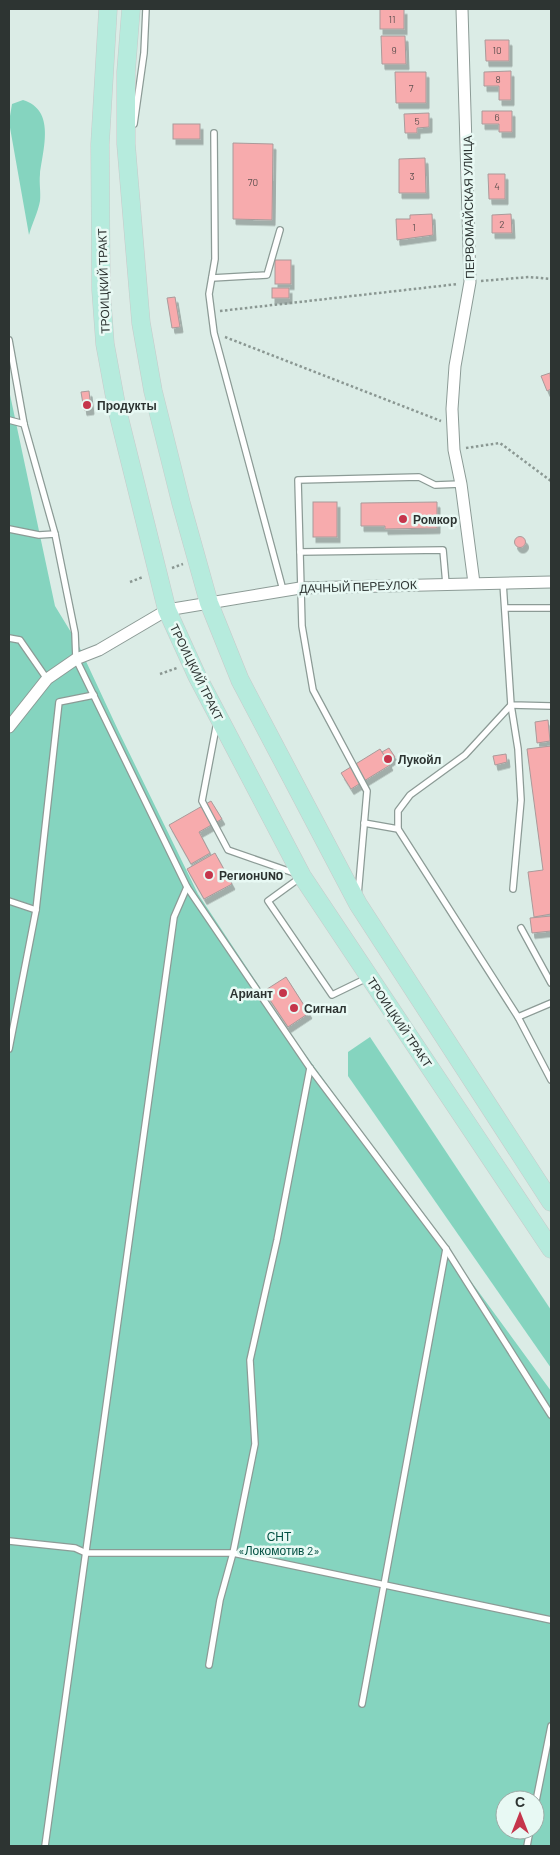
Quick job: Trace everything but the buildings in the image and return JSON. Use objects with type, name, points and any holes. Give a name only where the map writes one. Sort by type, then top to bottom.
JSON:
[{"type":"main road","name":"ТРОИЦКИЙ ТРАКТ","points":[[108,9],[100,144],[101,290],[105,344],[117,409],[168,610],[197,676],[302,876],[551,1249]]},
{"type":"main road","points":[[131,9],[126,72],[128,169],[141,323],[153,391],[181,503],[209,603],[240,680],[358,904],[551,1202]]},
{"type":"street","name":"ПЕРВОМАЙСКАЯ УЛИЦА","points":[[462,9],[470,282],[454,366],[452,425],[474,583]]},
{"type":"street","name":"ДАЧНЫЙ ПЕРЕУЛОК","points":[[168,610],[300,588],[551,582]]},
{"type":"street","points":[[9,727],[46,679],[76,659],[98,650],[168,610]]},
{"type":"lane","points":[[104,9],[106,27]]},
{"type":"lane","points":[[128,169],[144,53],[146,9]]},
{"type":"lane","points":[[214,134],[215,259],[209,294],[214,333],[283,590]]},
{"type":"lane","points":[[212,278],[267,275],[280,230]]},
{"type":"lane","points":[[9,340],[24,424],[55,534],[75,634],[76,659],[187,887],[310,1068],[446,1249],[551,1415]]},
{"type":"lane","points":[[9,420],[24,424]]},
{"type":"lane","points":[[358,904],[367,791],[313,690],[302,626],[298,480],[419,477],[435,485],[461,484]]},
{"type":"lane","points":[[9,529],[39,535],[55,534]]},
{"type":"lane","points":[[300,552],[443,550],[446,584]]},
{"type":"lane","points":[[503,582],[511,705],[518,749],[521,800],[513,889]]},
{"type":"lane","points":[[505,608],[551,608]]},
{"type":"lane","points":[[9,638],[20,640],[46,679]]},
{"type":"lane","points":[[9,1049],[11,1024],[36,910],[59,702],[94,695]]},
{"type":"lane","points":[[551,706],[511,705],[465,755],[410,795],[398,810],[398,829],[518,1017],[551,1080]]},
{"type":"lane","points":[[218,715],[202,802],[228,850],[302,876]]},
{"type":"lane","points":[[364,823],[398,829]]},
{"type":"lane","points":[[302,876],[268,901],[332,995],[370,976]]},
{"type":"lane","points":[[45,1846],[174,917],[187,887]]},
{"type":"lane","points":[[9,901],[36,910]]},
{"type":"lane","points":[[521,928],[551,983]]},
{"type":"lane","points":[[518,1017],[551,1003]]},
{"type":"lane","points":[[209,1665],[220,1600],[233,1554],[254,1444],[250,1360],[277,1240],[310,1068]]},
{"type":"lane","points":[[362,1704],[446,1249]]},
{"type":"lane","points":[[9,1541],[75,1548],[86,1554],[233,1554],[551,1620]]},
{"type":"lane","points":[[538,1790],[551,1726]]},
{"type":"path","points":[[211,312],[470,282],[529,277],[551,279]]},
{"type":"path","points":[[214,333],[452,425]]},
{"type":"path","points":[[454,450],[500,443],[551,481]]},
{"type":"green space","points":[[23,100],[33,105],[40,112],[44,121],[45,131],[40,177],[40,201],[29,235],[9,122],[12,104]]},
{"type":"green space","name":"СНТ «Локомотив 2»","points":[[9,390],[55,606],[77,642],[198,894],[294,1039],[551,1391],[551,1846],[9,1846]]},
{"type":"green space","points":[[370,1037],[551,1310],[551,1368],[348,1076],[348,1052]]},
{"type":"place","name":"Продукты","points":[[87,405]]},
{"type":"place","name":"Ромкор","points":[[403,519]]},
{"type":"place","name":"Лукойл","points":[[388,759]]},
{"type":"place","name":"РегионUNO","points":[[209,875]]},
{"type":"place","name":"Ариант","points":[[283,993]]},
{"type":"place","name":"Сигнал","points":[[294,1008]]}]
